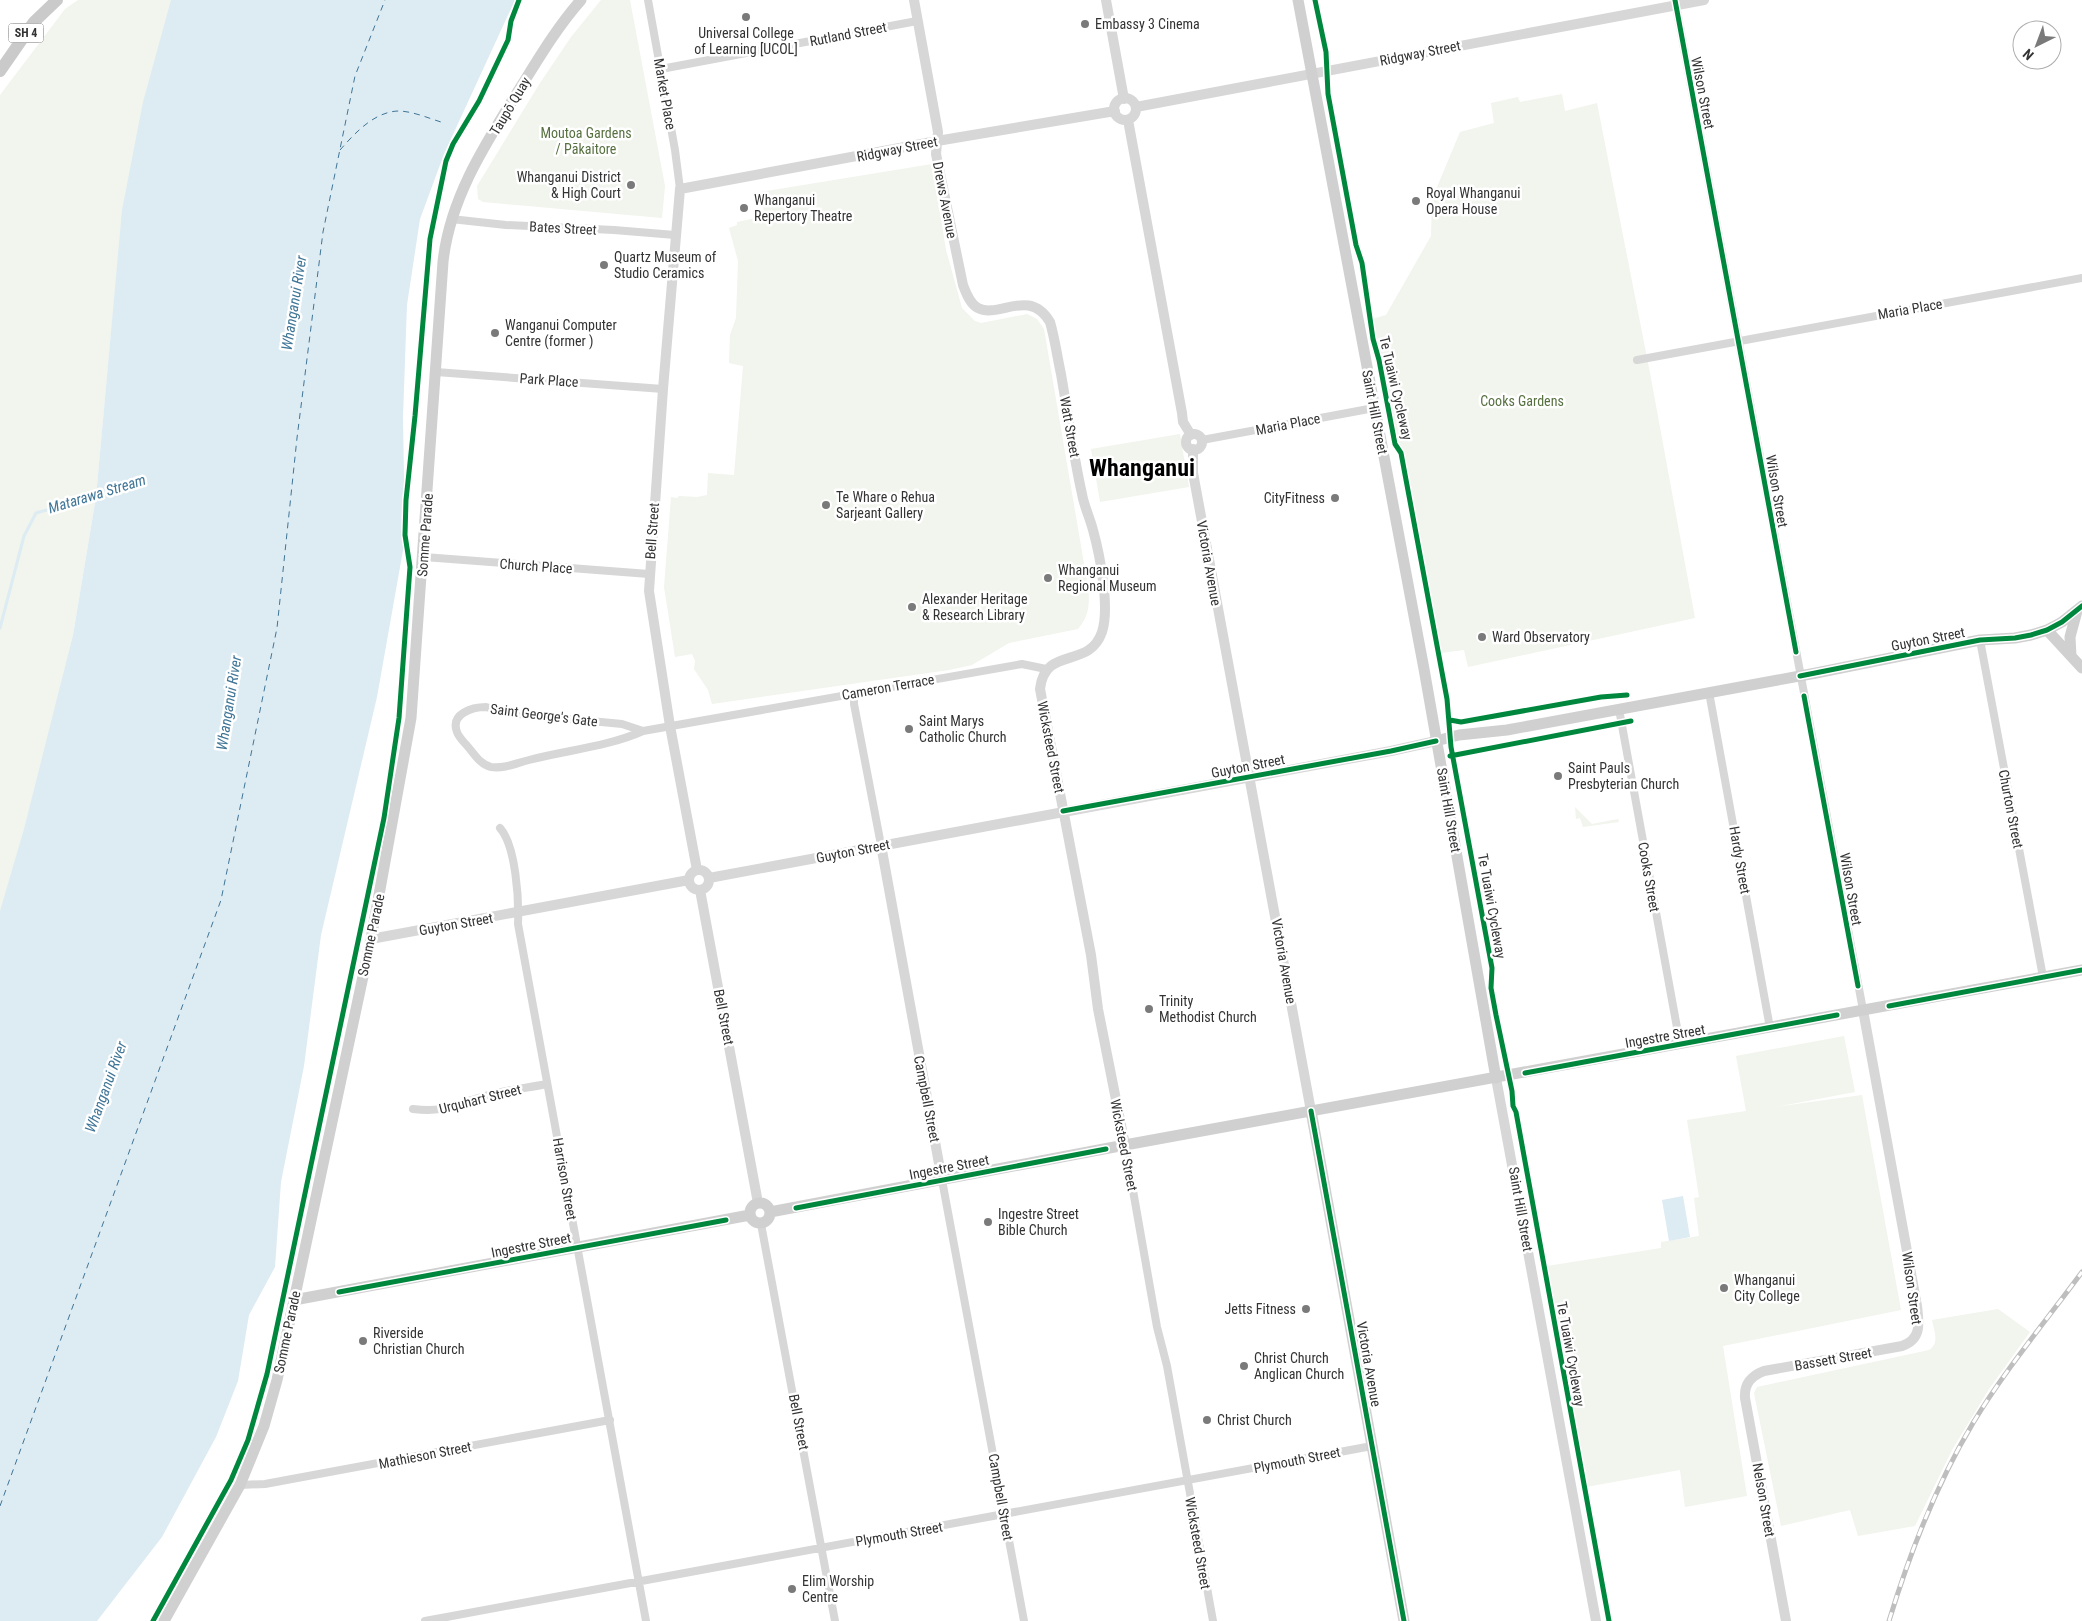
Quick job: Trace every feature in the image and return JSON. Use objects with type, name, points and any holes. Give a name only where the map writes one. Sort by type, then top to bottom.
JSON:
[{"type":"main road","name":"SH 4","points":[[0,71],[34,22],[57,0]]},
{"type":"main road","name":"Taupō Quay","points":[[450,219],[464,185],[500,120],[542,54],[581,0]]},
{"type":"main road","name":"Saint Hill Street","points":[[1298,0],[1436,741],[1496,1078]]},
{"type":"main road","name":"Somme Parade","points":[[164,1621],[240,1485],[261,1434],[271,1402],[370,939],[411,718],[424,557],[443,262],[450,219]]},
{"type":"main road","name":"Guyton Street","points":[[1436,741],[1459,735],[1507,730],[1800,676],[1980,640],[2015,638],[2047,630],[2079,608]]},
{"type":"main road","points":[[2070,656],[2070,637],[2079,608]]},
{"type":"main road","points":[[2047,630],[2082,668]]},
{"type":"main road","name":"Ingestre Street","points":[[770,1212],[2082,970]]},
{"type":"main road","name":"Victoria Avenue","points":[[1311,1112],[1404,1621]]},
{"type":"main road","points":[[758,1203],[767,1206],[770,1212],[767,1221],[761,1224],[753,1221],[750,1215],[751,1209],[758,1203]]},
{"type":"main road","name":"Ingestre Street","points":[[294,1300],[750,1215]]},
{"type":"street","name":"Market Place","points":[[648,0],[680,189]]},
{"type":"street","name":"Drews Avenue","points":[[914,0],[938,132],[936,154],[959,272],[966,295],[978,308],[986,310],[1024,305],[1034,307]]},
{"type":"street","points":[[1106,0],[1124,98]]},
{"type":"street","name":"Ridgway Street","points":[[1136,107],[1675,3],[1704,0]]},
{"type":"street","name":"Wilson Street","points":[[1675,3],[1917,1306],[1918,1330],[1916,1337]]},
{"type":"street","name":"Rutland Street","points":[[660,69],[917,21]]},
{"type":"street","points":[[1124,98],[1132,100],[1136,107],[1134,115],[1128,120],[1120,118],[1115,111],[1116,103],[1124,98]]},
{"type":"street","name":"Ridgway Street","points":[[680,189],[936,141],[1115,111]]},
{"type":"street","points":[[1128,120],[1182,413],[1184,422],[1191,435]]},
{"type":"street","name":"Bell Street","points":[[680,189],[649,574],[651,611],[697,870]]},
{"type":"street","name":"Bates Street","points":[[450,219],[506,225],[614,230],[676,236]]},
{"type":"street","name":"Maria Place","points":[[1637,360],[2082,278]]},
{"type":"street","name":"Watt Street","points":[[1034,307],[1045,314],[1053,332],[1082,495],[1093,532],[1106,601],[1105,621],[1098,641],[1088,651],[1056,662],[1046,669]]},
{"type":"street","name":"Park Place","points":[[436,372],[663,389]]},
{"type":"street","name":"Maria Place","points":[[1202,440],[1374,408]]},
{"type":"street","points":[[1191,435],[1198,435],[1202,440],[1200,447],[1193,449],[1189,447],[1187,438],[1191,435]]},
{"type":"street","name":"Victoria Avenue","points":[[1193,449],[1193,473],[1311,1112]]},
{"type":"street","name":"Church Place","points":[[424,557],[649,574]]},
{"type":"street","name":"Churton Street","points":[[1980,640],[2043,977]]},
{"type":"street","name":"Cameron Terrace","points":[[670,726],[1022,664],[1046,669]]},
{"type":"street","name":"Wicksteed Street","points":[[1046,669],[1040,688],[1092,955],[1098,1008],[1125,1145],[1157,1327],[1167,1366],[1213,1621]]},
{"type":"street","name":"Hardy Street","points":[[1709,692],[1770,1028]]},
{"type":"street","name":"Campbell Street","points":[[854,694],[854,704],[1024,1621]]},
{"type":"street","name":"Saint George's Gate","points":[[644,731],[622,724],[507,713],[486,707],[468,710],[458,718],[456,725],[457,732],[477,758],[486,765],[497,767],[625,739],[644,731],[670,726]]},
{"type":"street","name":"Cooks Street","points":[[1618,709],[1680,1044]]},
{"type":"street","name":"Guyton Street","points":[[709,878],[1436,741]]},
{"type":"street","name":"Harrison Street","points":[[500,828],[508,841],[519,901],[518,924],[646,1621]]},
{"type":"street","points":[[697,870],[703,871],[709,878],[706,887],[700,890],[691,886],[689,880],[692,872],[697,870]]},
{"type":"street","name":"Guyton Street","points":[[370,939],[519,913],[689,880]]},
{"type":"street","name":"Bell Street","points":[[700,890],[758,1203]]},
{"type":"street","name":"Saint Hill Street","points":[[1496,1078],[1596,1621]]},
{"type":"street","name":"Urquhart Street","points":[[413,1109],[432,1111],[450,1108],[487,1095],[547,1084]]},
{"type":"street","name":"Bell Street","points":[[761,1224],[835,1621]]},
{"type":"street","name":"Bassett Street","points":[[1750,1380],[1764,1371],[1902,1346],[1916,1337]]},
{"type":"street","name":"Nelson Street","points":[[1750,1380],[1745,1392],[1745,1398],[1786,1621]]},
{"type":"street","name":"Mathieson Street","points":[[240,1485],[265,1484],[610,1420]]},
{"type":"street","name":"Plymouth Street","points":[[425,1621],[457,1618],[639,1582],[1372,1446]]},
{"type":"green space","points":[[78,0],[172,0],[126,190],[121,225],[96,497],[73,635],[60,688],[55,726],[0,984],[0,95],[65,9]]},
{"type":"green space","name":"Moutoa Gardens / Pākaitore","points":[[601,0],[630,0],[665,186],[662,218],[483,202],[478,199],[477,186],[540,83],[571,37]]},
{"type":"green space","name":"Cooks Gardens","points":[[1562,94],[1565,111],[1597,103],[1650,373],[1695,618],[1468,667],[1464,650],[1441,653],[1372,319],[1386,315],[1431,236],[1432,199],[1460,132],[1494,123],[1491,103],[1518,97],[1520,102]]},
{"type":"green space","points":[[932,164],[946,250],[962,308],[975,321],[981,323],[1027,314],[1037,319],[1044,329],[1088,587],[1089,604],[1087,614],[1078,629],[1009,643],[972,665],[949,670],[712,704],[708,690],[694,669],[695,661],[692,654],[675,657],[664,587],[671,497],[707,495],[708,473],[734,475],[743,366],[729,363],[730,335],[736,318],[738,261],[729,228],[737,225],[737,222],[765,216],[760,192]]},
{"type":"green space","points":[[1180,434],[1189,487],[1100,502],[1091,449]]},
{"type":"green space","points":[[1575,807],[1592,824],[1618,819],[1619,822],[1583,827],[1580,818],[1576,819]]},
{"type":"green space","name":"Whanganui City College","points":[[1844,1036],[1855,1092],[1775,1107],[1862,1095],[1901,1310],[1723,1346],[1747,1496],[1685,1507],[1680,1470],[1586,1487],[1547,1266],[1661,1248],[1661,1242],[1699,1236],[1694,1198],[1699,1197],[1687,1120],[1746,1111],[1736,1056]]},
{"type":"green space","points":[[1998,1309],[2030,1332],[1989,1389],[1952,1450],[1915,1526],[1858,1536],[1850,1510],[1781,1526],[1754,1393],[1757,1387],[1929,1350],[1935,1340],[1932,1320]]},
{"type":"water","name":"Whanganui River","points":[[171,0],[515,0],[444,154],[420,219],[407,305],[403,417],[405,539],[377,697],[321,935],[304,1066],[281,1182],[275,1267],[249,1315],[238,1381],[216,1437],[162,1537],[97,1621],[0,1621],[0,911],[24,829],[73,635],[96,497],[122,210],[143,102]]},
{"type":"water","points":[[1683,1196],[1690,1237],[1669,1241],[1662,1200]]},
{"type":"waterway","name":"Matarawa Stream","points":[[0,628],[24,536],[36,513],[100,495]]},
{"type":"ferry route","points":[[0,1506],[221,900],[277,628],[297,438],[323,232],[355,76],[385,0]]},
{"type":"ferry route","points":[[340,150],[366,124],[389,112],[409,112],[441,122]]},
{"type":"railway","points":[[1889,1621],[1925,1519],[1960,1446],[1998,1384],[2082,1272]]},
{"type":"cycle path","points":[[153,1621],[231,1480],[248,1440],[267,1374],[384,818],[399,718],[410,567],[405,535],[406,500],[430,239],[446,161],[453,144],[479,101],[508,40],[511,21],[519,0]]},
{"type":"cycle path","name":"Te Tuaiwi Cycleway","points":[[1315,0],[1326,52],[1328,94],[1356,245],[1362,263],[1373,339],[1379,360],[1395,444],[1401,453],[1447,699],[1451,747],[1492,968],[1491,988],[1512,1091],[1513,1106],[1516,1112],[1609,1621]]},
{"type":"cycle path","points":[[1675,0],[1796,652]]},
{"type":"cycle path","points":[[1800,676],[1980,640],[2031,635],[2047,630],[2062,622],[2082,606]]},
{"type":"cycle path","points":[[1450,720],[1461,722],[1601,697],[1627,695]]},
{"type":"cycle path","points":[[1804,696],[1858,986]]},
{"type":"cycle path","points":[[1450,756],[1631,721]]},
{"type":"cycle path","points":[[1063,811],[1391,751],[1436,741]]},
{"type":"cycle path","points":[[1889,1006],[2082,970]]},
{"type":"cycle path","points":[[1525,1073],[1837,1015]]},
{"type":"cycle path","points":[[1311,1111],[1404,1621]]},
{"type":"cycle path","points":[[796,1208],[1106,1149]]},
{"type":"cycle path","points":[[339,1292],[726,1220]]},
{"type":"place","name":"Universal College of Learning [UCOL]","points":[[746,17]]},
{"type":"place","name":"Embassy 3 Cinema","points":[[1085,24]]},
{"type":"place","name":"Whanganui District & High Court","points":[[631,185]]},
{"type":"place","name":"Royal Whanganui Opera House","points":[[1416,201]]},
{"type":"place","name":"Whanganui Repertory Theatre","points":[[744,208]]},
{"type":"place","name":"Quartz Museum of Studio Ceramics","points":[[604,265]]},
{"type":"place","name":"Wanganui Computer Centre (former )","points":[[495,333]]},
{"type":"place","name":"CityFitness","points":[[1335,498]]},
{"type":"place","name":"Te Whare o Rehua Sarjeant Gallery","points":[[826,505]]},
{"type":"place","name":"Whanganui Regional Museum","points":[[1048,578]]},
{"type":"place","name":"Alexander Heritage & Research Library","points":[[912,607]]},
{"type":"place","name":"Ward Observatory","points":[[1482,637]]},
{"type":"place","name":"Saint Marys Catholic Church","points":[[909,729]]},
{"type":"place","name":"Saint Pauls Presbyterian Church","points":[[1558,776]]},
{"type":"place","name":"Trinity Methodist Church","points":[[1149,1009]]},
{"type":"place","name":"Ingestre Street Bible Church","points":[[988,1222]]},
{"type":"place","name":"Whanganui City College","points":[[1724,1288]]},
{"type":"place","name":"Jetts Fitness","points":[[1306,1309]]},
{"type":"place","name":"Riverside Christian Church","points":[[363,1341]]},
{"type":"place","name":"Christ Church Anglican Church","points":[[1244,1366]]},
{"type":"place","name":"Christ Church","points":[[1207,1420]]},
{"type":"place","name":"Elim Worship Centre","points":[[792,1589]]},
{"type":"district","name":"Whanganui","points":[[1142,468]]}]
